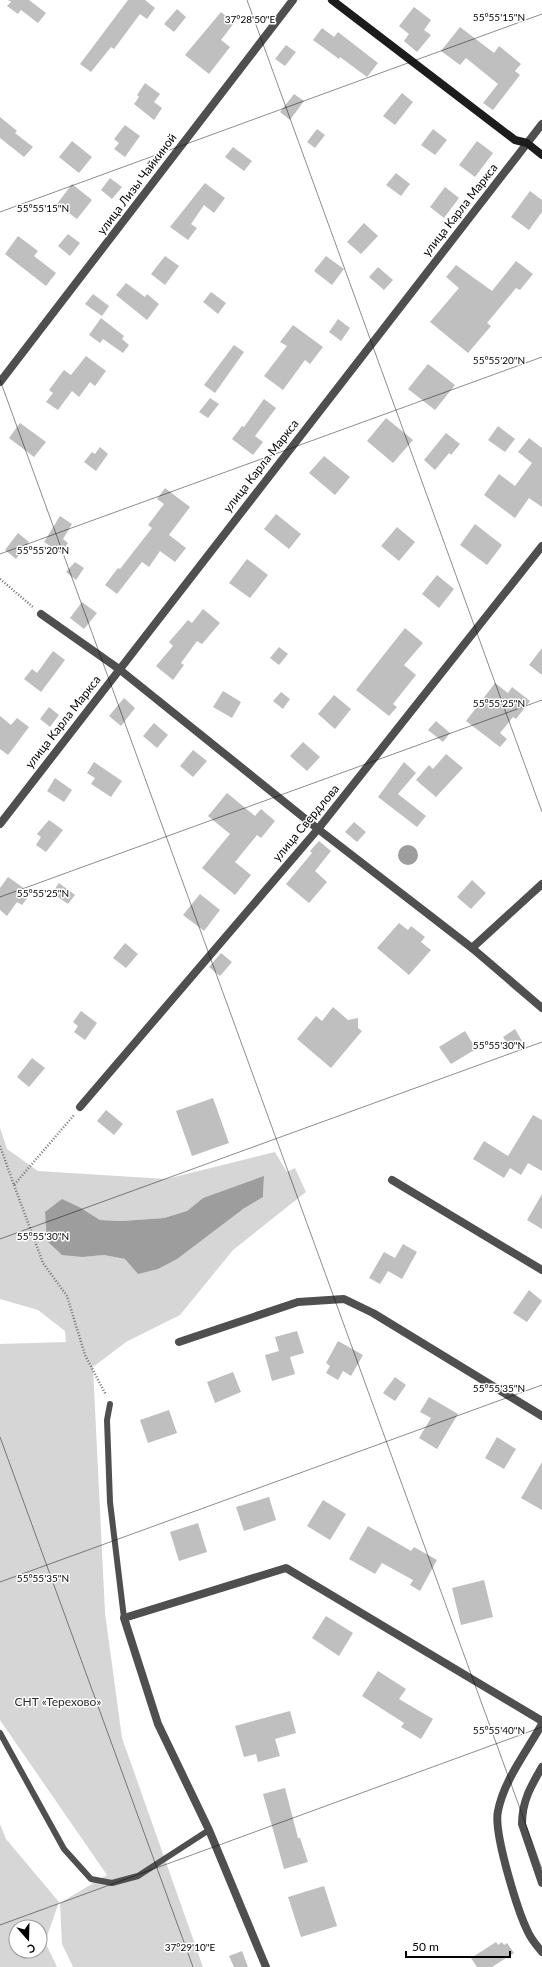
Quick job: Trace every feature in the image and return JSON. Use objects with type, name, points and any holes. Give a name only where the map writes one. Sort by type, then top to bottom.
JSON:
[{"type":"street","name":"улица Лизы Чайкиной","points":[[0,382],[293,0]]},
{"type":"street","points":[[332,0],[515,140],[527,143],[542,155]]},
{"type":"street","name":"улица Карла Маркса","points":[[0,824],[542,124]]},
{"type":"street","name":"улица Свердлова","points":[[80,1107],[318,829],[542,546]]},
{"type":"street","points":[[41,614],[119,669],[318,829],[472,948],[542,1008]]},
{"type":"street","points":[[472,948],[542,884]]},
{"type":"street","points":[[392,1180],[542,1270]]},
{"type":"street","points":[[178,1342],[298,1302],[344,1298],[373,1313],[542,1416]]},
{"type":"street","points":[[266,1967],[209,1830],[158,1724],[124,1618],[286,1568],[542,1722],[506,1788],[497,1812],[499,1839],[521,1916],[528,1934],[542,1952]]},
{"type":"street","points":[[542,1767],[527,1792],[522,1813],[522,1824],[542,1883]]},
{"type":"lane","points":[[110,1404],[107,1420],[110,1502],[124,1618]]},
{"type":"lane","points":[[0,1733],[64,1849],[91,1879],[112,1883],[138,1876],[209,1830]]},
{"type":"path","points":[[0,579],[41,614]]},
{"type":"path","points":[[14,1185],[80,1107]]},
{"type":"path","points":[[0,1146],[43,1263],[67,1296],[85,1356],[110,1404]]},
{"type":"green space","name":"СНТ «Терехово»","points":[[0,1128],[7,1149],[38,1171],[166,1179],[275,1152],[287,1172],[295,1168],[306,1192],[233,1250],[180,1315],[126,1342],[93,1367],[105,1613],[122,1738],[203,1967],[73,1967],[62,1944],[60,1903],[107,1875],[0,1720],[0,1344],[66,1342],[65,1331],[38,1310],[0,1299]],"holes":[[[264,1177],[263,1197],[243,1209],[125,1259],[104,1255],[83,1257],[81,1208],[100,1220],[121,1221],[164,1218],[187,1211],[203,1198]]]},
{"type":"green space","points":[[0,1824],[6,1839],[59,1902],[48,1933],[48,1919],[8,1919],[8,1959],[48,1959],[48,1948],[57,1967],[0,1967]]},
{"type":"shaded area","points":[[408,845],[415,848],[418,855],[415,862],[408,865],[401,862],[398,855],[401,848]]},
{"type":"shaded area","points":[[264,1176],[263,1197],[243,1209],[177,1259],[158,1269],[138,1274],[125,1259],[104,1255],[83,1257],[62,1255],[47,1241],[45,1212],[62,1199],[81,1208],[100,1220],[121,1221],[164,1218],[187,1211],[203,1198]]},
{"type":"building","points":[[8,0],[29,0],[46,13],[38,23],[21,10],[18,14],[7,6],[11,2]]},
{"type":"building","points":[[128,0],[145,0],[155,8],[147,19],[140,14],[114,49],[111,47],[91,72],[80,64]]},
{"type":"building","points":[[414,7],[431,20],[424,30],[431,35],[417,52],[404,41],[409,34],[399,26]]},
{"type":"building","points":[[177,9],[186,17],[174,32],[164,24]]},
{"type":"building","points":[[221,12],[234,23],[221,40],[230,47],[209,74],[185,55]]},
{"type":"building","points":[[460,27],[494,53],[499,46],[521,64],[515,71],[520,75],[493,110],[483,103],[498,84],[466,58],[460,65],[441,51]]},
{"type":"building","points":[[322,28],[334,37],[338,32],[378,63],[367,77],[340,57],[339,59],[313,40]]},
{"type":"building","points":[[286,45],[296,52],[285,66],[275,59]]},
{"type":"building","points":[[145,83],[160,94],[154,102],[162,108],[154,120],[134,104],[139,97],[137,95]]},
{"type":"building","points":[[402,93],[413,102],[395,125],[383,116]]},
{"type":"building","points":[[294,94],[304,101],[290,120],[280,112]]},
{"type":"building","points":[[0,117],[17,131],[15,133],[33,147],[24,157],[0,138]]},
{"type":"building","points":[[125,125],[140,136],[125,157],[114,149],[119,143],[114,139]]},
{"type":"building","points":[[317,129],[325,135],[315,148],[307,142]]},
{"type":"building","points":[[433,129],[447,140],[435,155],[421,145]]},
{"type":"building","points":[[72,141],[92,157],[79,173],[59,157]]},
{"type":"building","points":[[477,141],[493,153],[475,177],[459,165]]},
{"type":"building","points":[[233,147],[252,161],[244,171],[225,157]]},
{"type":"building","points":[[396,173],[410,184],[401,196],[386,185]]},
{"type":"building","points":[[110,178],[122,187],[112,199],[101,190]]},
{"type":"building","points":[[205,183],[225,198],[214,213],[204,205],[191,224],[197,228],[188,240],[170,227]]},
{"type":"building","points":[[72,184],[92,200],[77,219],[57,204]]},
{"type":"building","points":[[445,187],[459,198],[444,218],[430,207]]},
{"type":"building","points":[[530,191],[542,200],[542,212],[529,230],[511,217]]},
{"type":"building","points":[[364,223],[378,236],[361,254],[347,242]]},
{"type":"building","points":[[68,234],[80,243],[70,256],[58,246]]},
{"type":"building","points":[[18,236],[38,251],[34,256],[56,273],[46,286],[5,254]]},
{"type":"building","points":[[165,256],[179,266],[165,285],[151,274]]},
{"type":"building","points":[[326,256],[344,269],[332,285],[314,271]]},
{"type":"building","points":[[516,261],[533,274],[520,290],[516,288],[487,323],[491,326],[468,353],[430,322],[459,288],[446,277],[456,265],[492,291]]},
{"type":"building","points":[[378,267],[393,280],[384,290],[369,277]]},
{"type":"building","points":[[126,283],[145,297],[147,294],[159,304],[147,320],[116,295]]},
{"type":"building","points":[[211,292],[226,303],[218,314],[203,302]]},
{"type":"building","points":[[93,294],[109,306],[102,316],[85,304]]},
{"type":"building","points":[[101,318],[124,336],[122,339],[129,345],[123,353],[103,339],[100,343],[89,335]]},
{"type":"building","points":[[338,319],[350,328],[341,341],[329,332]]},
{"type":"building","points":[[293,325],[323,347],[310,364],[305,360],[283,390],[264,376],[287,346],[280,342]]},
{"type":"building","points":[[234,345],[244,352],[215,393],[204,385]]},
{"type":"building","points":[[86,356],[106,371],[95,386],[90,382],[79,397],[72,391],[58,410],[46,402],[53,393],[49,390],[64,370],[71,375]]},
{"type":"building","points":[[428,364],[455,385],[435,410],[408,389]]},
{"type":"building","points":[[210,398],[219,404],[208,418],[199,412]]},
{"type":"building","points":[[264,399],[276,408],[255,436],[263,442],[253,455],[232,439],[242,426],[244,427]]},
{"type":"building","points":[[386,418],[413,440],[393,463],[367,441]]},
{"type":"building","points":[[20,423],[46,442],[34,457],[9,438]]},
{"type":"building","points":[[498,426],[515,439],[505,452],[488,440]]},
{"type":"building","points":[[446,433],[460,444],[451,455],[449,453],[435,470],[424,460]]},
{"type":"building","points":[[529,438],[542,448],[542,507],[529,498],[515,518],[484,495],[499,474],[515,486],[532,463],[518,452]]},
{"type":"building","points":[[100,447],[108,454],[96,471],[84,462],[92,452],[95,454]]},
{"type":"building","points":[[324,456],[350,477],[335,495],[309,473]]},
{"type":"building","points":[[165,488],[190,507],[169,535],[186,548],[175,562],[160,551],[149,567],[142,562],[117,594],[105,585],[118,568],[120,569],[152,528],[148,525],[164,504],[157,499]]},
{"type":"building","points":[[276,514],[301,534],[289,549],[264,529]]},
{"type":"building","points":[[60,516],[72,524],[63,539],[68,543],[61,553],[44,542]]},
{"type":"building","points":[[475,524],[502,545],[487,565],[460,545]]},
{"type":"building","points":[[397,527],[415,542],[399,561],[381,546]]},
{"type":"building","points":[[18,533],[29,542],[16,559],[5,550]]},
{"type":"building","points":[[247,559],[268,575],[250,598],[229,583]]},
{"type":"building","points":[[75,562],[84,568],[76,580],[66,572]]},
{"type":"building","points":[[437,575],[454,589],[439,608],[422,594]]},
{"type":"building","points":[[82,602],[97,613],[84,629],[70,618]]},
{"type":"building","points":[[203,609],[220,623],[202,644],[197,641],[181,663],[184,665],[173,680],[156,666],[173,646],[169,642],[188,620],[192,623]]},
{"type":"building","points":[[405,628],[423,643],[404,665],[416,675],[393,704],[397,707],[389,716],[356,690]]},
{"type":"building","points":[[279,647],[288,654],[279,665],[270,658]]},
{"type":"building","points":[[542,648],[542,675],[529,665]]},
{"type":"building","points":[[53,651],[65,660],[41,692],[24,679],[32,669],[37,673]]},
{"type":"building","points":[[495,683],[508,693],[512,687],[530,701],[516,719],[513,717],[500,733],[507,739],[500,747],[466,721]]},
{"type":"building","points":[[223,691],[241,702],[232,718],[213,707]]},
{"type":"building","points":[[281,692],[290,699],[283,709],[273,701]]},
{"type":"building","points":[[334,695],[351,709],[335,729],[318,714]]},
{"type":"building","points":[[124,698],[135,708],[121,726],[109,716]]},
{"type":"building","points":[[49,707],[59,715],[50,727],[40,719]]},
{"type":"building","points":[[0,716],[11,725],[17,718],[29,727],[8,755],[0,749]]},
{"type":"building","points":[[436,721],[450,733],[443,742],[428,730]]},
{"type":"building","points":[[154,723],[168,735],[157,748],[143,736]]},
{"type":"building","points":[[303,742],[320,757],[307,771],[290,756]]},
{"type":"building","points":[[193,750],[207,761],[193,777],[180,766]]},
{"type":"building","points":[[446,754],[463,768],[436,797],[416,780],[429,765],[433,769]]},
{"type":"building","points":[[94,762],[122,781],[111,797],[91,784],[95,778],[87,773]]},
{"type":"building","points":[[404,762],[416,773],[398,794],[426,816],[417,827],[378,797]]},
{"type":"building","points":[[55,778],[72,790],[64,802],[47,791]]},
{"type":"building","points":[[227,793],[255,816],[261,809],[275,821],[261,838],[257,835],[235,862],[251,875],[235,895],[202,868],[230,834],[208,816]]},
{"type":"building","points":[[49,820],[63,830],[46,852],[36,845],[41,837],[37,834]]},
{"type":"building","points":[[354,822],[366,832],[357,842],[345,832]]},
{"type":"building","points":[[319,841],[331,851],[315,871],[327,882],[309,903],[286,884],[312,853],[310,851]]},
{"type":"building","points":[[8,877],[31,893],[22,905],[17,902],[7,916],[0,910],[0,888]]},
{"type":"building","points":[[472,880],[486,893],[471,909],[457,897]]},
{"type":"building","points":[[59,883],[75,895],[68,904],[52,893]]},
{"type":"building","points":[[200,894],[220,910],[204,931],[183,915]]},
{"type":"building","points":[[399,923],[408,930],[411,926],[425,937],[421,942],[431,950],[409,975],[377,948]]},
{"type":"building","points":[[125,943],[138,954],[126,968],[113,958]]},
{"type":"building","points":[[221,953],[232,962],[220,976],[209,967]]},
{"type":"building","points":[[333,1007],[348,1020],[358,1018],[358,1028],[362,1031],[331,1068],[297,1039],[316,1016],[322,1021]]},
{"type":"building","points":[[81,1011],[97,1023],[85,1040],[74,1032],[78,1026],[73,1022]]},
{"type":"building","points":[[515,1029],[522,1041],[510,1048],[503,1037]]},
{"type":"building","points":[[465,1031],[476,1049],[451,1064],[439,1047]]},
{"type":"building","points":[[32,1058],[45,1068],[29,1087],[17,1077]]},
{"type":"building","points":[[213,1098],[229,1143],[192,1156],[176,1111]]},
{"type":"building","points":[[106,1110],[123,1124],[114,1135],[97,1121]]},
{"type":"building","points":[[533,1115],[542,1120],[542,1171],[528,1163],[521,1175],[510,1168],[504,1178],[473,1159],[484,1141],[508,1156]]},
{"type":"building","points":[[542,1194],[542,1229],[527,1220]]},
{"type":"building","points":[[403,1244],[417,1252],[402,1279],[388,1271],[380,1284],[369,1278],[384,1252],[395,1258]]},
{"type":"building","points":[[529,1290],[542,1301],[527,1322],[513,1313]]},
{"type":"building","points":[[297,1331],[304,1353],[290,1357],[295,1374],[272,1381],[265,1355],[279,1351],[275,1337]]},
{"type":"building","points":[[338,1341],[363,1355],[351,1376],[343,1371],[338,1380],[326,1373],[330,1366],[326,1363]]},
{"type":"building","points":[[233,1372],[241,1392],[215,1403],[207,1382]]},
{"type":"building","points":[[395,1377],[406,1385],[395,1401],[383,1393]]},
{"type":"building","points":[[429,1397],[458,1414],[437,1449],[419,1438],[431,1418],[420,1412]]},
{"type":"building","points":[[169,1410],[177,1433],[148,1443],[140,1420]]},
{"type":"building","points":[[497,1437],[516,1449],[504,1469],[485,1458]]},
{"type":"building","points":[[542,1462],[542,1510],[521,1498]]},
{"type":"building","points":[[269,1497],[276,1520],[244,1531],[236,1507]]},
{"type":"building","points":[[323,1500],[346,1514],[330,1540],[307,1526]]},
{"type":"building","points":[[198,1523],[207,1552],[179,1561],[170,1532]]},
{"type":"building","points":[[368,1526],[411,1551],[414,1547],[437,1560],[420,1591],[410,1585],[413,1580],[382,1563],[375,1574],[349,1559]]},
{"type":"building","points":[[484,1580],[493,1617],[461,1625],[452,1588]]},
{"type":"building","points":[[326,1616],[353,1633],[339,1656],[312,1638]]},
{"type":"building","points":[[378,1671],[406,1689],[399,1699],[433,1719],[421,1739],[401,1727],[404,1723],[362,1696]]},
{"type":"building","points":[[290,1711],[296,1733],[275,1739],[280,1756],[258,1762],[256,1754],[244,1757],[235,1726]]},
{"type":"building","points":[[285,1788],[298,1838],[300,1838],[308,1862],[284,1869],[263,1794]]},
{"type":"building","points":[[324,1886],[337,1926],[301,1937],[288,1897]]},
{"type":"building","points":[[496,1942],[498,1945],[502,1942],[504,1945],[507,1943],[514,1953],[492,1967],[477,1967],[471,1958]]},
{"type":"building","points":[[242,1951],[248,1967],[234,1967],[229,1956]]}]
